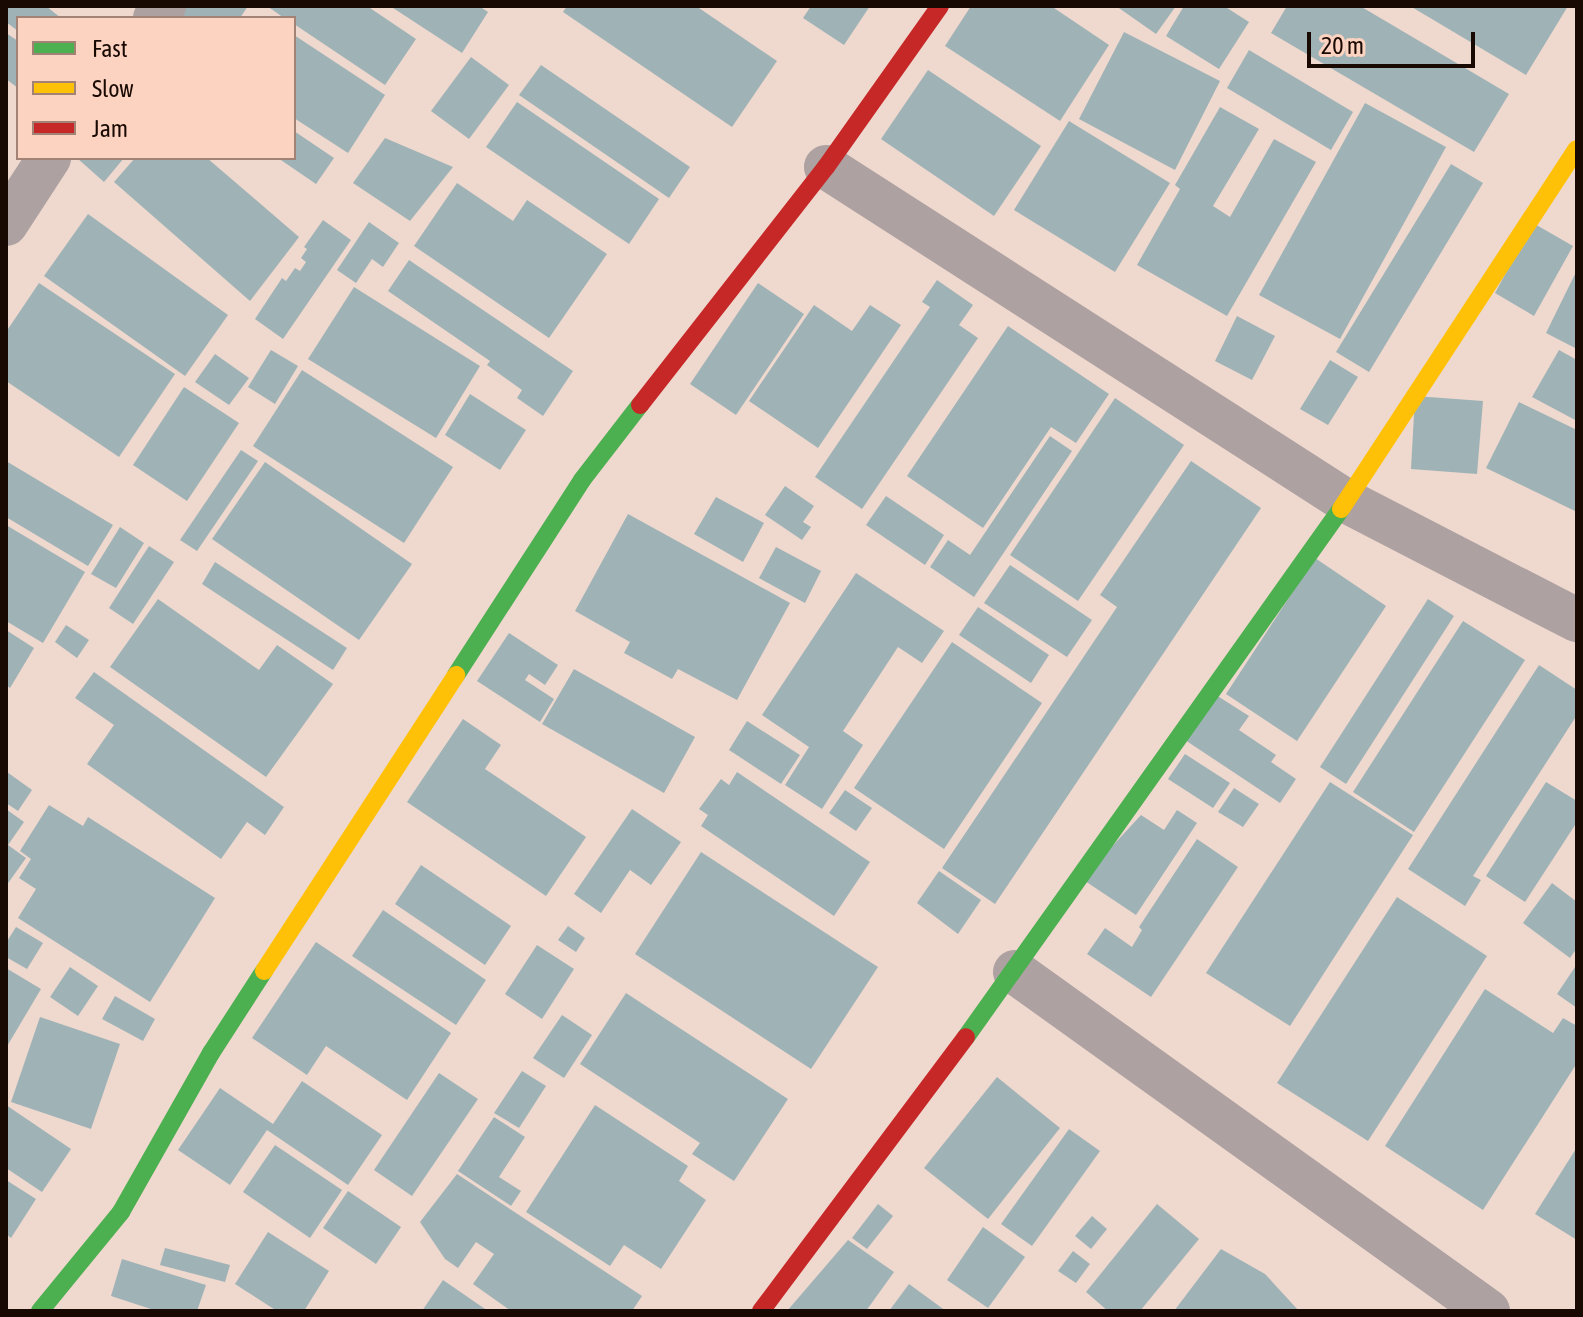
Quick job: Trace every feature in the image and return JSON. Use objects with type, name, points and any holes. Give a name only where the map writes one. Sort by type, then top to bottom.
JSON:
[{"type":"street","points":[[40,1311],[121,1212],[211,1053],[582,480],[826,167],[940,6]]},
{"type":"street","points":[[761,1311],[1015,972],[1346,501],[1577,149]]},
{"type":"street","points":[[6,224],[48,160]]},
{"type":"street","points":[[826,167],[1346,501],[1577,620]]},
{"type":"street","points":[[1015,972],[1488,1311]]},
{"type":"building","points":[[6,6],[46,6],[58,16],[16,16],[16,30],[6,22]]},
{"type":"building","points":[[179,6],[248,6],[241,16],[172,16]]},
{"type":"building","points":[[267,6],[367,6],[416,39],[385,85],[296,25],[296,16],[281,16]]},
{"type":"building","points":[[390,6],[479,6],[488,12],[462,53]]},
{"type":"building","points":[[567,6],[696,6],[777,61],[732,127],[563,12]]},
{"type":"building","points":[[811,6],[870,6],[844,45],[803,18]]},
{"type":"building","points":[[971,6],[1051,6],[1109,45],[1060,121],[945,46]]},
{"type":"building","points":[[1116,6],[1176,6],[1156,34]]},
{"type":"building","points":[[1184,6],[1224,6],[1249,22],[1219,69],[1166,36]]},
{"type":"building","points":[[1287,6],[1360,6],[1509,94],[1474,152],[1271,33]]},
{"type":"building","points":[[1410,6],[1568,6],[1526,75]]},
{"type":"building","points":[[1124,32],[1220,81],[1175,170],[1079,119]]},
{"type":"building","points":[[6,33],[16,40],[16,86],[6,79]]},
{"type":"building","points":[[296,36],[385,95],[348,153],[296,119]]},
{"type":"building","points":[[1249,50],[1353,112],[1331,150],[1227,88]]},
{"type":"building","points":[[471,57],[509,85],[469,139],[431,111]]},
{"type":"building","points":[[541,65],[690,167],[669,198],[519,95]]},
{"type":"building","points":[[928,70],[1041,146],[994,216],[881,139]]},
{"type":"building","points":[[517,102],[659,199],[629,244],[486,147]]},
{"type":"building","points":[[1365,103],[1446,147],[1340,339],[1259,295]]},
{"type":"building","points":[[1220,107],[1259,129],[1213,206],[1230,217],[1274,139],[1316,162],[1227,316],[1137,265],[1180,189],[1175,185]]},
{"type":"building","points":[[1069,121],[1170,183],[1115,272],[1014,210]]},
{"type":"building","points":[[296,132],[334,158],[316,184],[281,160],[296,160]]},
{"type":"building","points":[[385,138],[453,167],[410,221],[353,183]]},
{"type":"building","points":[[79,160],[122,160],[104,182]]},
{"type":"building","points":[[133,160],[209,160],[299,237],[250,301],[114,182]]},
{"type":"building","points":[[1451,164],[1483,183],[1369,372],[1336,352]]},
{"type":"building","points":[[457,183],[513,221],[527,200],[607,254],[549,338],[414,246]]},
{"type":"building","points":[[88,214],[228,315],[185,376],[44,276]]},
{"type":"building","points":[[323,220],[351,240],[283,339],[255,319],[282,278],[286,281],[295,268],[300,271],[306,262],[301,258],[307,249],[304,247]]},
{"type":"building","points":[[369,222],[399,243],[383,267],[372,259],[356,283],[337,270]]},
{"type":"building","points":[[1533,223],[1573,246],[1534,316],[1495,293]]},
{"type":"building","points":[[409,260],[573,371],[543,416],[517,398],[522,390],[487,365],[490,361],[388,291]]},
{"type":"building","points":[[1577,270],[1577,349],[1546,333]]},
{"type":"building","points":[[937,280],[973,305],[959,325],[978,338],[862,509],[815,477],[930,307],[922,302]]},
{"type":"building","points":[[39,283],[175,374],[119,457],[6,381],[6,332]]},
{"type":"building","points":[[758,283],[804,314],[736,415],[690,384]]},
{"type":"building","points":[[354,287],[480,366],[436,438],[308,359]]},
{"type":"building","points":[[814,305],[852,331],[870,305],[901,325],[818,448],[749,401]]},
{"type":"building","points":[[1237,316],[1275,336],[1252,380],[1215,361]]},
{"type":"building","points":[[1008,326],[1109,394],[1076,443],[1051,427],[983,528],[907,476]]},
{"type":"building","points":[[271,350],[298,366],[275,404],[248,387]]},
{"type":"building","points":[[1559,350],[1577,360],[1577,421],[1532,397]]},
{"type":"building","points":[[215,354],[249,378],[229,405],[195,382]]},
{"type":"building","points":[[1330,360],[1358,377],[1328,425],[1300,409]]},
{"type":"building","points":[[302,370],[453,467],[404,543],[253,446]]},
{"type":"building","points":[[184,387],[239,423],[187,501],[133,465]]},
{"type":"building","points":[[470,394],[526,430],[500,470],[445,435]]},
{"type":"building","points":[[1415,396],[1483,401],[1477,474],[1411,469]]},
{"type":"building","points":[[1115,398],[1184,445],[1078,601],[1010,555]]},
{"type":"building","points":[[1519,402],[1577,430],[1577,512],[1486,468]]},
{"type":"building","points":[[1050,436],[1072,451],[974,597],[930,567],[948,540],[970,555]]},
{"type":"building","points":[[241,450],[258,461],[197,551],[180,540]]},
{"type":"building","points":[[6,461],[113,525],[88,566],[6,517]]},
{"type":"building","points":[[1191,461],[1261,508],[995,904],[942,868],[1117,607],[1100,595]]},
{"type":"building","points":[[265,462],[412,564],[359,640],[212,539]]},
{"type":"building","points":[[785,486],[814,506],[803,522],[811,527],[802,540],[765,515]]},
{"type":"building","points":[[886,496],[944,535],[925,565],[866,525]]},
{"type":"building","points":[[716,497],[764,523],[743,562],[694,534]]},
{"type":"building","points":[[628,514],[790,603],[737,700],[678,669],[672,679],[624,653],[630,642],[575,611]]},
{"type":"building","points":[[6,525],[85,572],[43,643],[6,621]]},
{"type":"building","points":[[120,527],[144,543],[116,588],[91,574]]},
{"type":"building","points":[[149,546],[174,562],[133,624],[109,608]]},
{"type":"building","points":[[776,547],[821,571],[805,603],[759,578]]},
{"type":"building","points":[[1315,558],[1386,606],[1297,741],[1226,694]]},
{"type":"building","points":[[215,562],[347,648],[333,670],[202,584]]},
{"type":"building","points":[[1010,565],[1092,620],[1067,657],[984,603]]},
{"type":"building","points":[[856,573],[944,631],[922,663],[898,647],[843,731],[863,745],[822,809],[785,785],[809,747],[762,715]]},
{"type":"building","points":[[158,599],[259,670],[277,645],[333,684],[266,777],[110,667]]},
{"type":"building","points":[[1428,599],[1454,616],[1346,784],[1320,767]]},
{"type":"building","points":[[978,607],[1049,655],[1031,683],[959,635]]},
{"type":"building","points":[[1463,621],[1525,660],[1414,832],[1353,792]]},
{"type":"building","points":[[66,625],[89,640],[77,658],[55,642]]},
{"type":"building","points":[[6,630],[34,648],[10,688],[6,685]]},
{"type":"building","points":[[509,633],[558,665],[545,685],[529,674],[525,680],[554,699],[540,722],[477,681]]},
{"type":"building","points":[[952,642],[1042,703],[944,849],[854,788]]},
{"type":"building","points":[[1539,665],[1577,690],[1577,715],[1473,876],[1481,880],[1465,906],[1408,869]]},
{"type":"building","points":[[574,669],[695,737],[664,793],[542,724]]},
{"type":"building","points":[[94,672],[284,807],[265,835],[247,822],[221,859],[87,764],[114,725],[75,698]]},
{"type":"building","points":[[1216,695],[1249,716],[1239,730],[1276,755],[1271,762],[1296,779],[1280,803],[1185,740]]},
{"type":"building","points":[[463,719],[501,745],[485,769],[586,837],[546,896],[407,802]]},
{"type":"building","points":[[747,721],[800,755],[781,784],[729,750]]},
{"type":"building","points":[[1185,754],[1230,783],[1213,808],[1168,779]]},
{"type":"building","points":[[7,772],[32,790],[18,811],[6,803]]},
{"type":"building","points":[[737,772],[870,862],[834,916],[701,826],[708,815],[699,809],[721,779],[729,785]]},
{"type":"building","points":[[1330,782],[1413,835],[1290,1026],[1206,973]]},
{"type":"building","points":[[1546,782],[1577,801],[1577,822],[1525,902],[1486,876]]},
{"type":"building","points":[[1234,788],[1259,804],[1243,827],[1218,812]]},
{"type":"building","points":[[845,790],[872,808],[856,831],[829,813]]},
{"type":"building","points":[[49,805],[83,826],[88,817],[215,898],[150,1002],[18,918],[36,889],[19,878],[31,859],[20,851]]},
{"type":"building","points":[[6,809],[24,822],[8,845],[26,858],[6,886]]},
{"type":"building","points":[[632,809],[681,842],[651,885],[630,870],[601,913],[574,894]]},
{"type":"building","points":[[1177,810],[1197,823],[1136,915],[1082,879],[1141,815],[1164,830]]},
{"type":"building","points":[[1197,839],[1238,867],[1151,997],[1087,954],[1105,928],[1132,947],[1142,930],[1139,927]]},
{"type":"building","points":[[701,852],[878,967],[811,1069],[635,954]]},
{"type":"building","points":[[421,865],[511,926],[485,965],[395,904]]},
{"type":"building","points":[[939,871],[981,900],[958,934],[917,903]]},
{"type":"building","points":[[1552,883],[1577,902],[1577,948],[1570,958],[1523,923]]},
{"type":"building","points":[[1397,897],[1487,956],[1368,1141],[1277,1083]]},
{"type":"building","points":[[383,910],[486,980],[456,1025],[352,956]]},
{"type":"building","points":[[568,926],[585,938],[576,952],[558,940]]},
{"type":"building","points":[[16,927],[43,943],[27,969],[6,957],[6,943]]},
{"type":"building","points":[[316,942],[451,1033],[407,1100],[326,1046],[307,1075],[252,1038]]},
{"type":"building","points":[[537,945],[574,969],[542,1019],[505,994]]},
{"type":"building","points":[[1577,964],[1577,1008],[1557,994]]},
{"type":"building","points":[[70,967],[98,986],[78,1016],[50,997]]},
{"type":"building","points":[[6,968],[41,989],[6,1048]]},
{"type":"building","points":[[1485,989],[1553,1033],[1563,1018],[1577,1026],[1577,1063],[1483,1210],[1385,1146]]},
{"type":"building","points":[[626,993],[788,1099],[734,1181],[692,1154],[700,1143],[580,1064]]},
{"type":"building","points":[[115,996],[155,1019],[143,1041],[102,1019]]},
{"type":"building","points":[[562,1015],[592,1035],[564,1078],[533,1058]]},
{"type":"building","points":[[40,1017],[120,1044],[91,1129],[11,1102]]},
{"type":"building","points":[[522,1071],[546,1086],[519,1128],[494,1113]]},
{"type":"building","points":[[439,1073],[478,1099],[412,1196],[374,1170]]},
{"type":"building","points":[[997,1077],[1060,1128],[988,1219],[924,1168]]},
{"type":"building","points":[[302,1081],[382,1135],[348,1185],[267,1130],[230,1185],[178,1150],[220,1088],[273,1124]]},
{"type":"building","points":[[6,1105],[71,1149],[42,1192],[6,1168]]},
{"type":"building","points":[[595,1105],[688,1166],[679,1181],[706,1200],[661,1269],[624,1245],[610,1266],[526,1212]]},
{"type":"building","points":[[494,1117],[525,1137],[499,1177],[521,1191],[511,1206],[458,1171]]},
{"type":"building","points":[[1069,1129],[1100,1151],[1032,1246],[1001,1224]]},
{"type":"building","points":[[275,1145],[342,1190],[310,1238],[243,1192]]},
{"type":"building","points":[[1577,1147],[1577,1240],[1535,1214]]},
{"type":"building","points":[[457,1174],[642,1296],[632,1311],[511,1311],[473,1284],[494,1254],[476,1242],[458,1268],[445,1259],[420,1222]]},
{"type":"building","points":[[6,1180],[36,1199],[11,1238],[6,1234]]},
{"type":"building","points":[[348,1191],[401,1227],[376,1264],[323,1228]]},
{"type":"building","points":[[878,1204],[893,1216],[867,1249],[852,1238]]},
{"type":"building","points":[[1157,1204],[1199,1239],[1140,1311],[1108,1311],[1086,1292]]},
{"type":"building","points":[[1092,1216],[1107,1229],[1091,1249],[1075,1236]]},
{"type":"building","points":[[983,1227],[1025,1257],[988,1308],[947,1280]]},
{"type":"building","points":[[268,1232],[329,1271],[304,1311],[277,1311],[235,1284]]},
{"type":"building","points":[[848,1240],[894,1272],[866,1311],[787,1311]]},
{"type":"building","points":[[165,1248],[230,1265],[225,1282],[160,1265]]},
{"type":"building","points":[[1221,1249],[1265,1274],[1299,1311],[1174,1311]]},
{"type":"building","points":[[1073,1251],[1090,1264],[1076,1283],[1058,1271]]},
{"type":"building","points":[[122,1259],[206,1285],[197,1311],[157,1311],[111,1296]]},
{"type":"building","points":[[443,1280],[488,1311],[422,1311]]},
{"type":"building","points":[[909,1284],[946,1311],[889,1311]]},
{"type":"traffic: fast","points":[[456,675],[582,480],[640,405]]},
{"type":"traffic: fast","points":[[966,1037],[1341,509]]},
{"type":"traffic: fast","points":[[40,1311],[121,1212],[211,1053],[264,971]]},
{"type":"traffic: slow","points":[[1341,509],[1577,149]]},
{"type":"traffic: slow","points":[[264,971],[456,675]]},
{"type":"traffic: jam","points":[[640,405],[826,167],[940,6]]},
{"type":"traffic: jam","points":[[761,1311],[966,1037]]}]
